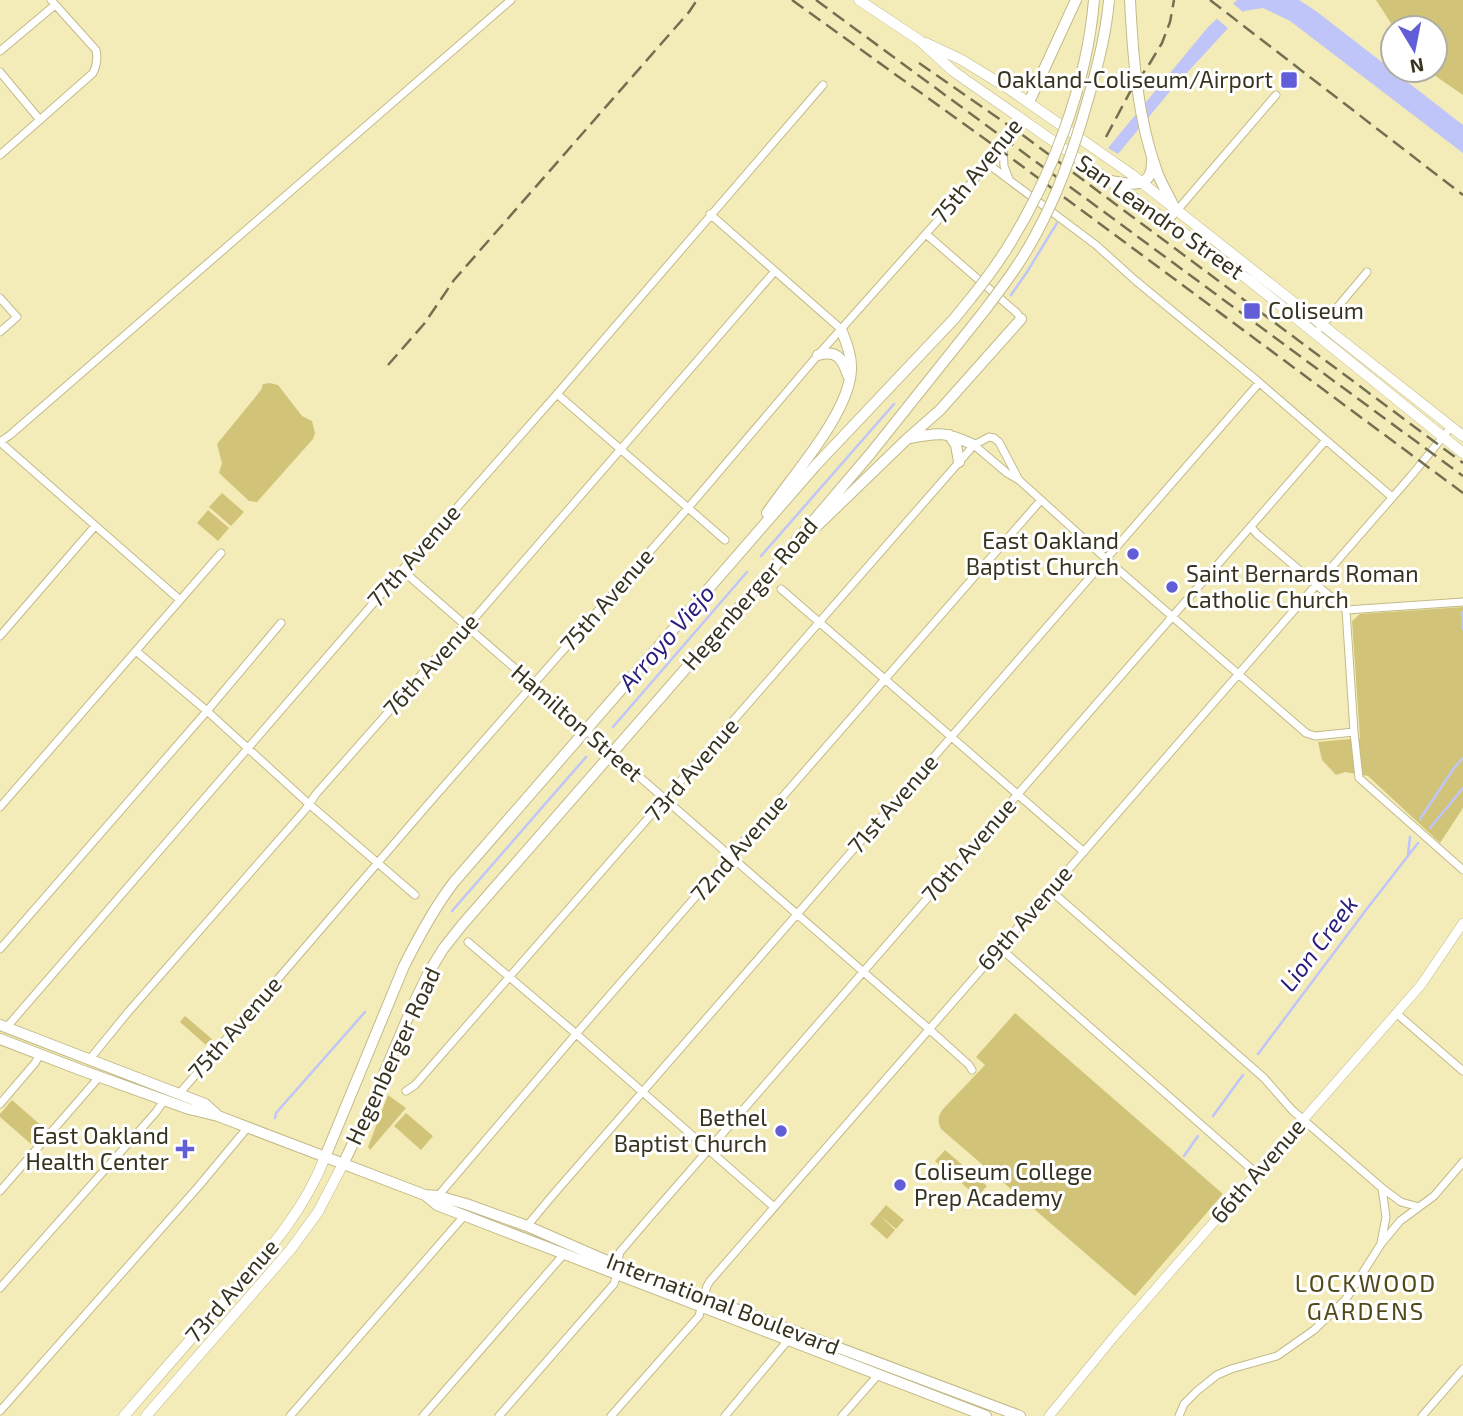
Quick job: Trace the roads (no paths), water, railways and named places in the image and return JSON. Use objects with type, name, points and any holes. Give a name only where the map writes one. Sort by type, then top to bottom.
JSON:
[{"type":"main road","name":"San Leandro Street","points":[[859,0],[919,40],[953,71],[1249,280],[1463,453]]},
{"type":"main road","points":[[1029,102],[1076,0]]},
{"type":"main road","name":"Hegenberger Road","points":[[325,1157],[418,936],[454,882],[816,465],[954,319],[1006,250],[1043,180],[1066,122],[1083,67],[1094,0]]},
{"type":"main road","name":"Hegenberger Road","points":[[343,1164],[414,1003],[443,949],[871,453],[1004,285],[1035,236],[1059,185],[1080,128],[1103,46],[1109,0]]},
{"type":"main road","points":[[1130,0],[1135,74],[1144,127],[1160,178],[1176,211]]},
{"type":"main road","name":"San Leandro Street","points":[[919,40],[962,60],[1029,102],[1142,183],[1463,436]]},
{"type":"main road","name":"75th Avenue","points":[[1022,118],[1029,102]]},
{"type":"main road","points":[[1111,181],[1138,184],[1146,181],[1151,172],[1150,151]]},
{"type":"main road","points":[[766,576],[940,410],[1021,318]]},
{"type":"main road","points":[[740,553],[834,418],[845,397],[852,367],[841,329]]},
{"type":"main road","points":[[818,355],[831,354],[843,360],[850,381]]},
{"type":"main road","points":[[907,439],[938,433],[955,436],[974,445]]},
{"type":"main road","points":[[949,435],[956,445],[959,462]]},
{"type":"main road","name":"International Boulevard","points":[[3,1026],[205,1104],[218,1116]]},
{"type":"main road","name":"International Boulevard","points":[[0,1039],[202,1113],[248,1127],[425,1195],[466,1204],[527,1226],[617,1269]]},
{"type":"main road","name":"73rd Avenue","points":[[125,1416],[267,1252],[306,1197],[325,1157]]},
{"type":"main road","name":"73rd Avenue","points":[[146,1416],[291,1249],[318,1212],[343,1164]]},
{"type":"main road","name":"International Boulevard","points":[[425,1195],[437,1205],[564,1254],[617,1269],[996,1412],[1020,1416]]},
{"type":"main road","name":"International Boulevard","points":[[702,1301],[789,1339],[986,1416]]},
{"type":"street","points":[[180,600],[0,442],[511,0]]},
{"type":"street","points":[[0,51],[53,2],[96,50],[98,59],[93,73],[0,155]]},
{"type":"street","points":[[0,72],[40,120]]},
{"type":"street","name":"77th Avenue","points":[[3,1026],[557,394],[823,85]]},
{"type":"street","points":[[1168,221],[1276,95]]},
{"type":"street","name":"75th Avenue","points":[[179,1094],[208,1057],[688,508],[818,355],[988,164],[1018,127],[1022,118]]},
{"type":"street","points":[[1003,146],[1004,166],[1009,180]]},
{"type":"street","points":[[988,164],[1080,232],[1392,497]]},
{"type":"street","points":[[710,214],[841,329]]},
{"type":"street","points":[[926,234],[1021,318]]},
{"type":"street","name":"76th Avenue","points":[[89,1060],[314,796],[465,625],[471,622],[775,271]]},
{"type":"street","points":[[1315,334],[1367,272]]},
{"type":"street","points":[[0,298],[17,317],[0,332]]},
{"type":"street","name":"71st Avenue","points":[[527,1226],[1259,383]]},
{"type":"street","points":[[557,394],[725,540]]},
{"type":"street","name":"69th Avenue","points":[[611,1416],[699,1316],[707,1286],[774,1207],[1451,427]]},
{"type":"street","points":[[1019,480],[999,442],[994,438],[989,437],[974,445],[1019,480],[1307,733],[1315,736],[1354,732]]},
{"type":"street","name":"70th Avenue","points":[[499,1416],[614,1284],[622,1249],[1326,440]]},
{"type":"street","name":"73rd Avenue","points":[[406,1091],[415,1085],[666,800],[974,445]]},
{"type":"street","name":"72nd Avenue","points":[[438,1196],[1041,500]]},
{"type":"street","points":[[0,636],[95,526]]},
{"type":"street","points":[[1252,528],[1346,610],[1463,602]]},
{"type":"street","points":[[0,807],[221,553]]},
{"type":"street","name":"Hamilton Street","points":[[401,570],[929,1029],[972,1070]]},
{"type":"street","points":[[781,589],[1083,852]]},
{"type":"street","points":[[1346,610],[1359,778],[1463,870]]},
{"type":"street","points":[[0,948],[281,623]]},
{"type":"street","points":[[136,651],[415,895]]},
{"type":"street","points":[[1050,890],[1264,1078],[1284,1102],[1382,1188],[1401,1202],[1419,1207]]},
{"type":"street","name":"66th Avenue","points":[[1049,1416],[1117,1333],[1421,985],[1463,923]]},
{"type":"street","points":[[468,942],[774,1207]]},
{"type":"street","points":[[999,947],[1256,1173]]},
{"type":"street","points":[[1396,1013],[1463,1071]]},
{"type":"street","points":[[0,1104],[40,1054]]},
{"type":"street","points":[[0,1191],[100,1076]]},
{"type":"street","points":[[0,1288],[165,1099]]},
{"type":"street","points":[[0,1411],[248,1127]]},
{"type":"street","points":[[1180,1416],[1184,1404],[1217,1375],[1278,1356],[1314,1331],[1346,1299],[1381,1244],[1400,1221],[1434,1196],[1463,1162]]},
{"type":"street","points":[[1381,1244],[1386,1217],[1382,1188]]},
{"type":"street","points":[[290,1416],[464,1216]]},
{"type":"street","points":[[423,1416],[564,1254]]},
{"type":"street","points":[[725,1416],[789,1339]]},
{"type":"street","points":[[1422,1416],[1463,1369]]},
{"type":"street","points":[[842,1416],[878,1375]]},
{"type":"water","points":[[1237,0],[1299,0],[1379,60],[1379,84],[1410,84],[1463,125],[1463,153],[1290,21],[1263,8],[1244,11],[1172,89],[1118,154],[1108,148],[1208,27]]},
{"type":"waterway","name":"Arroyo Viejo","points":[[1011,295],[1057,223]]},
{"type":"waterway","name":"Arroyo Viejo","points":[[761,556],[894,404]]},
{"type":"waterway","name":"Arroyo Viejo","points":[[613,727],[747,572]]},
{"type":"waterway","name":"Lion Creek","points":[[1462,612],[1463,629]]},
{"type":"waterway","name":"Arroyo Viejo","points":[[452,911],[586,757]]},
{"type":"waterway","name":"Lion Creek","points":[[1420,819],[1463,758]]},
{"type":"waterway","name":"Lion Creek","points":[[1430,828],[1463,788]]},
{"type":"waterway","name":"Lion Creek","points":[[1408,855],[1410,837]]},
{"type":"waterway","name":"Lion Creek","points":[[1258,1054],[1418,843]]},
{"type":"waterway","name":"Arroyo Viejo","points":[[275,1118],[276,1113],[365,1012]]},
{"type":"waterway","name":"Lion Creek","points":[[1213,1116],[1243,1075]]},
{"type":"waterway","name":"Lion Creek","points":[[1184,1156],[1198,1136]]},
{"type":"railway","points":[[388,365],[424,324],[454,280],[697,0]]},
{"type":"railway","points":[[792,0],[1003,152],[1463,493]]},
{"type":"railway","points":[[816,0],[1463,476]]},
{"type":"railway","points":[[1106,137],[1130,92],[1162,43],[1174,0]]},
{"type":"railway","points":[[1210,0],[1463,195]]},
{"type":"railway","points":[[919,63],[1024,136],[1463,463]]},
{"type":"place","name":"Oakland-Coliseum/Airport","points":[[1289,80]]},
{"type":"place","name":"Coliseum","points":[[1252,311]]},
{"type":"place","name":"East Oakland Baptist Church","points":[[1133,554]]},
{"type":"place","name":"Saint Bernards Roman Catholic Church","points":[[1172,587]]},
{"type":"place","name":"Bethel Baptist Church","points":[[781,1131]]},
{"type":"place","name":"East Oakland Health Center","points":[[185,1149]]},
{"type":"place","name":"Coliseum College Prep Academy","points":[[900,1185]]},
{"type":"district","name":"LOCKWOOD GARDENS","points":[[1366,1298]]}]
